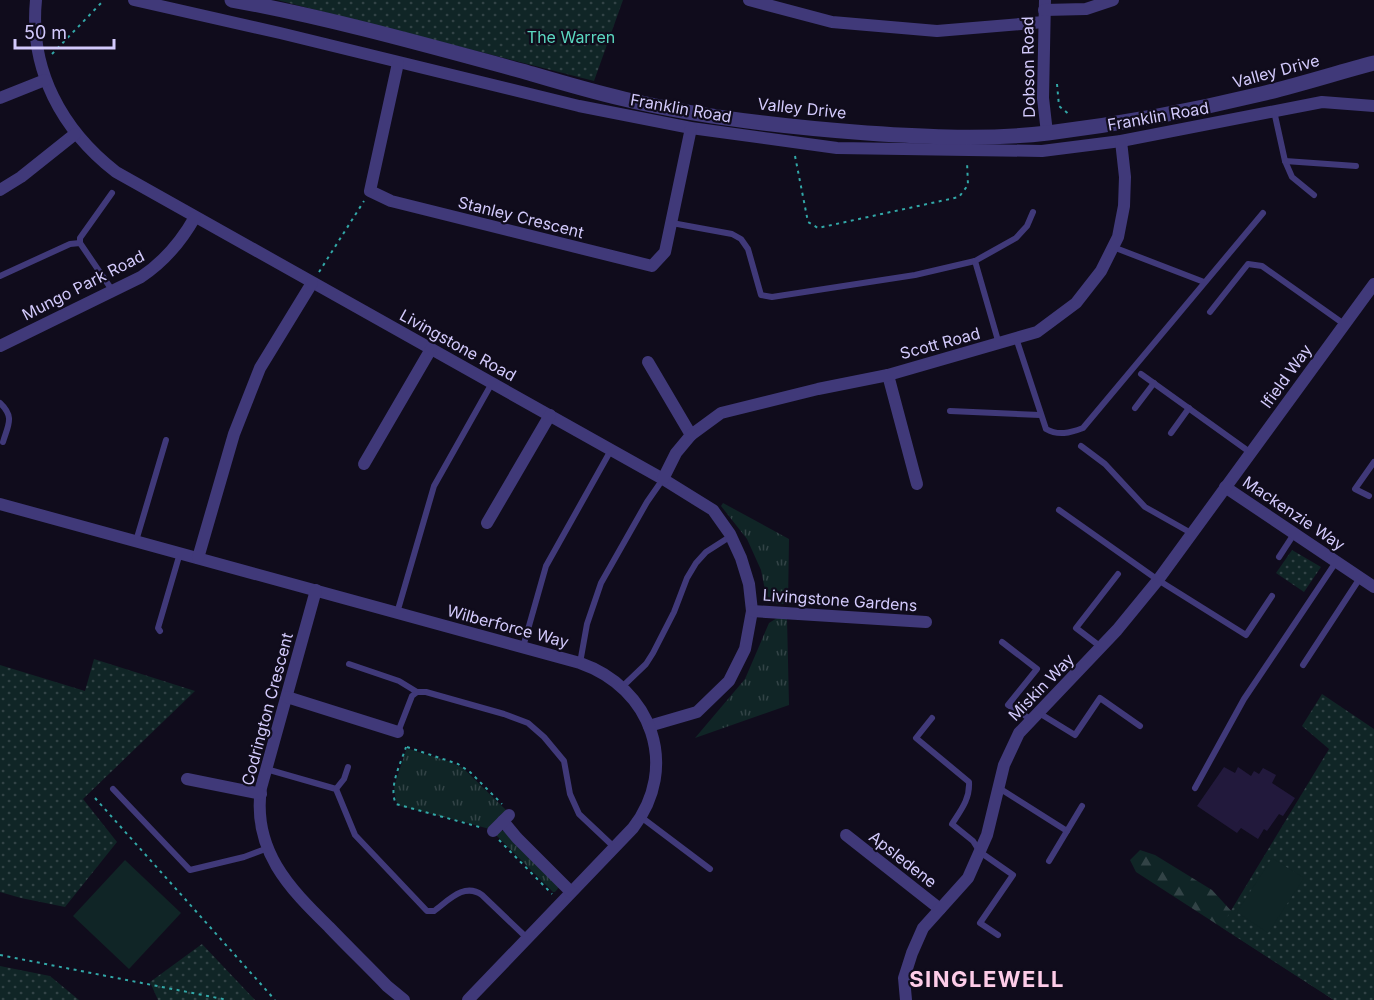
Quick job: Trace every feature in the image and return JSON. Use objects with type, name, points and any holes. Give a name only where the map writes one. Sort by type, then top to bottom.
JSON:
[{"type":"street","name":"Livingstone Road","points":[[36,0],[39,60],[55,104],[75,134],[99,159],[116,172],[663,479],[712,510],[730,536],[741,558],[749,584],[752,610],[745,649],[729,681],[697,712],[649,726]]},
{"type":"street","name":"Franklin Road","points":[[134,0],[579,106],[691,128],[837,148],[1042,152],[1121,141],[1322,102],[1374,106]]},
{"type":"street","name":"Valley Drive","points":[[232,0],[346,24],[623,99],[699,114],[816,129],[909,136],[989,137],[1047,133],[1189,110],[1264,94],[1374,63]]},
{"type":"street","points":[[750,0],[832,22],[937,31],[1044,11],[1086,9],[1113,0]]},
{"type":"street","name":"Dobson Road","points":[[1044,11],[1043,98],[1047,133]]},
{"type":"street","points":[[370,191],[398,63]]},
{"type":"street","points":[[0,98],[45,80]]},
{"type":"street","name":"Stanley Crescent","points":[[370,191],[391,201],[652,266],[665,252],[691,128]]},
{"type":"street","points":[[0,190],[21,177],[75,134]]},
{"type":"street","name":"Scott Road","points":[[663,479],[676,453],[692,435],[721,413],[818,389],[888,375],[1037,332],[1076,303],[1101,271],[1118,237],[1124,206],[1125,177],[1121,141]]},
{"type":"street","name":"Mungo Park Road","points":[[0,346],[113,291],[154,268],[176,247],[195,217]]},
{"type":"street","points":[[198,558],[234,434],[260,368],[312,283]]},
{"type":"street","name":"Ifield Way","points":[[1225,487],[1374,284]]},
{"type":"street","points":[[364,464],[431,348]]},
{"type":"street","points":[[648,362],[692,435]]},
{"type":"street","points":[[888,375],[917,484]]},
{"type":"street","points":[[487,523],[550,415]]},
{"type":"street","name":"Miskin Way","points":[[906,1000],[904,978],[912,953],[923,928],[968,878],[987,836],[1004,765],[1019,733],[1101,648],[1158,580],[1225,487]]},
{"type":"street","name":"Mackenzie Way","points":[[1225,487],[1374,587]]},
{"type":"street","name":"Wilberforce Way","points":[[0,504],[580,663],[602,673],[622,687],[636,702],[649,726],[654,744],[656,770],[651,797],[641,817],[614,847],[468,1000]]},
{"type":"street","name":"Codrington Crescent","points":[[316,590],[266,769],[261,794],[263,828],[268,849],[279,872],[292,890],[387,986],[404,1000]]},
{"type":"street","name":"Livingstone Gardens","points":[[752,610],[926,622]]},
{"type":"street","points":[[287,697],[398,732]]},
{"type":"street","points":[[187,779],[261,794]]},
{"type":"street","points":[[493,833],[505,814]]},
{"type":"street","points":[[505,814],[517,838],[571,892]]},
{"type":"street","name":"Apsledene","points":[[846,835],[940,909]]},
{"type":"lane","points":[[1274,111],[1285,161],[1292,177],[1314,195]]},
{"type":"lane","points":[[1285,161],[1356,166]]},
{"type":"lane","points":[[112,193],[82,233],[80,243],[113,291]]},
{"type":"lane","points":[[672,223],[732,234],[741,239],[747,249],[761,295],[771,297],[915,275],[975,261],[1016,238],[1027,226],[1033,212]]},
{"type":"lane","points":[[1016,338],[1046,429],[1054,434],[1083,428],[1263,213]]},
{"type":"lane","points":[[0,276],[70,244],[80,243]]},
{"type":"lane","points":[[1113,247],[1204,282]]},
{"type":"lane","points":[[975,261],[999,344]]},
{"type":"lane","points":[[1210,312],[1248,264],[1262,266],[1344,324]]},
{"type":"lane","points":[[1140,374],[1251,453]]},
{"type":"lane","points":[[397,613],[434,486],[492,383]]},
{"type":"lane","points":[[1136,408],[1154,383]]},
{"type":"lane","points":[[0,403],[9,412],[10,418],[3,442]]},
{"type":"lane","points":[[1171,433],[1189,408]]},
{"type":"lane","points":[[950,411],[1040,415]]},
{"type":"lane","points":[[136,542],[166,440]]},
{"type":"lane","points":[[1081,446],[1105,464],[1144,507],[1191,533]]},
{"type":"lane","points":[[523,647],[546,566],[611,450]]},
{"type":"lane","points":[[1369,496],[1355,489],[1374,462]]},
{"type":"lane","points":[[580,663],[587,624],[601,584],[647,502],[663,479]]},
{"type":"lane","points":[[1059,510],[1158,580],[1246,635],[1272,596]]},
{"type":"lane","points":[[1279,556],[1294,534]]},
{"type":"lane","points":[[622,687],[646,664],[653,653],[696,563],[706,552],[730,536]]},
{"type":"lane","points":[[160,632],[158,628],[180,553]]},
{"type":"lane","points":[[1195,788],[1244,699],[1336,562]]},
{"type":"lane","points":[[1101,648],[1076,628],[1118,574]]},
{"type":"lane","points":[[1303,665],[1360,578]]},
{"type":"lane","points":[[1002,642],[1037,669],[1008,705],[1075,735],[1100,698],[1140,726]]},
{"type":"lane","points":[[349,664],[399,681],[417,692],[426,692],[472,705],[530,724],[564,761],[570,794],[578,812],[614,847]]},
{"type":"lane","points":[[398,732],[412,696],[417,692]]},
{"type":"lane","points":[[933,718],[916,738],[969,782],[966,802],[952,824],[973,841],[980,852],[1013,875],[980,922],[998,935]]},
{"type":"lane","points":[[336,789],[344,779],[348,767]]},
{"type":"lane","points":[[266,769],[336,789],[355,835],[426,910],[434,911],[462,891],[477,891],[527,938]]},
{"type":"lane","points":[[998,788],[1067,831]]},
{"type":"lane","points":[[112,789],[190,870],[268,849]]},
{"type":"lane","points":[[1049,861],[1082,806]]},
{"type":"lane","points":[[641,817],[710,869]]},
{"type":"path","points":[[39,60],[54,53],[104,0]]},
{"type":"path","points":[[1057,76],[1059,106],[1065,112],[1075,116]]},
{"type":"path","points":[[792,142],[808,222],[818,228],[959,196],[968,185],[967,150]]},
{"type":"path","points":[[312,283],[370,191]]},
{"type":"path","points":[[398,732],[406,747],[462,766],[505,814]]},
{"type":"path","points":[[406,747],[393,789],[396,804],[493,833],[554,896]]},
{"type":"path","points":[[95,798],[275,1000]]},
{"type":"path","points":[[0,955],[228,1000]]},
{"type":"green space","name":"The Warren","points":[[277,0],[623,0],[594,81]]},
{"type":"green space","points":[[723,503],[789,539],[788,604],[777,604],[766,595],[761,570],[747,539],[721,506]]},
{"type":"green space","points":[[1292,550],[1321,567],[1304,592],[1276,573]]},
{"type":"green space","points":[[777,618],[787,618],[789,705],[695,738],[745,679],[769,623]]},
{"type":"green space","points":[[94,659],[195,691],[83,799],[117,842],[65,907],[0,892],[0,665],[85,691]]},
{"type":"green space","points":[[1322,694],[1374,729],[1374,1000],[1334,1000],[1221,927],[1329,749],[1302,726]]},
{"type":"green space","points":[[409,749],[463,768],[507,811],[490,829],[400,806],[396,801],[394,787],[406,750]]},
{"type":"green space","points":[[498,831],[504,831],[560,886],[555,892],[495,834]]},
{"type":"green space","points":[[1140,850],[1155,855],[1212,890],[1235,915],[1374,1000],[1334,1000],[1136,872],[1130,860]]},
{"type":"green space","points":[[1272,858],[1304,878],[1268,933],[1237,912]]},
{"type":"green space","points":[[125,860],[181,913],[129,969],[73,916]]},
{"type":"green space","points":[[202,944],[255,1000],[158,1000],[150,982]]},
{"type":"green space","points":[[0,966],[50,976],[79,1000],[0,1000]]},
{"type":"building","points":[[1224,767],[1235,773],[1238,767],[1251,776],[1254,771],[1259,774],[1263,768],[1276,775],[1272,783],[1295,798],[1283,816],[1279,814],[1267,831],[1264,829],[1258,839],[1241,828],[1237,833],[1197,806]]},
{"type":"district","name":"SINGLEWELL","points":[[987,979]]}]
